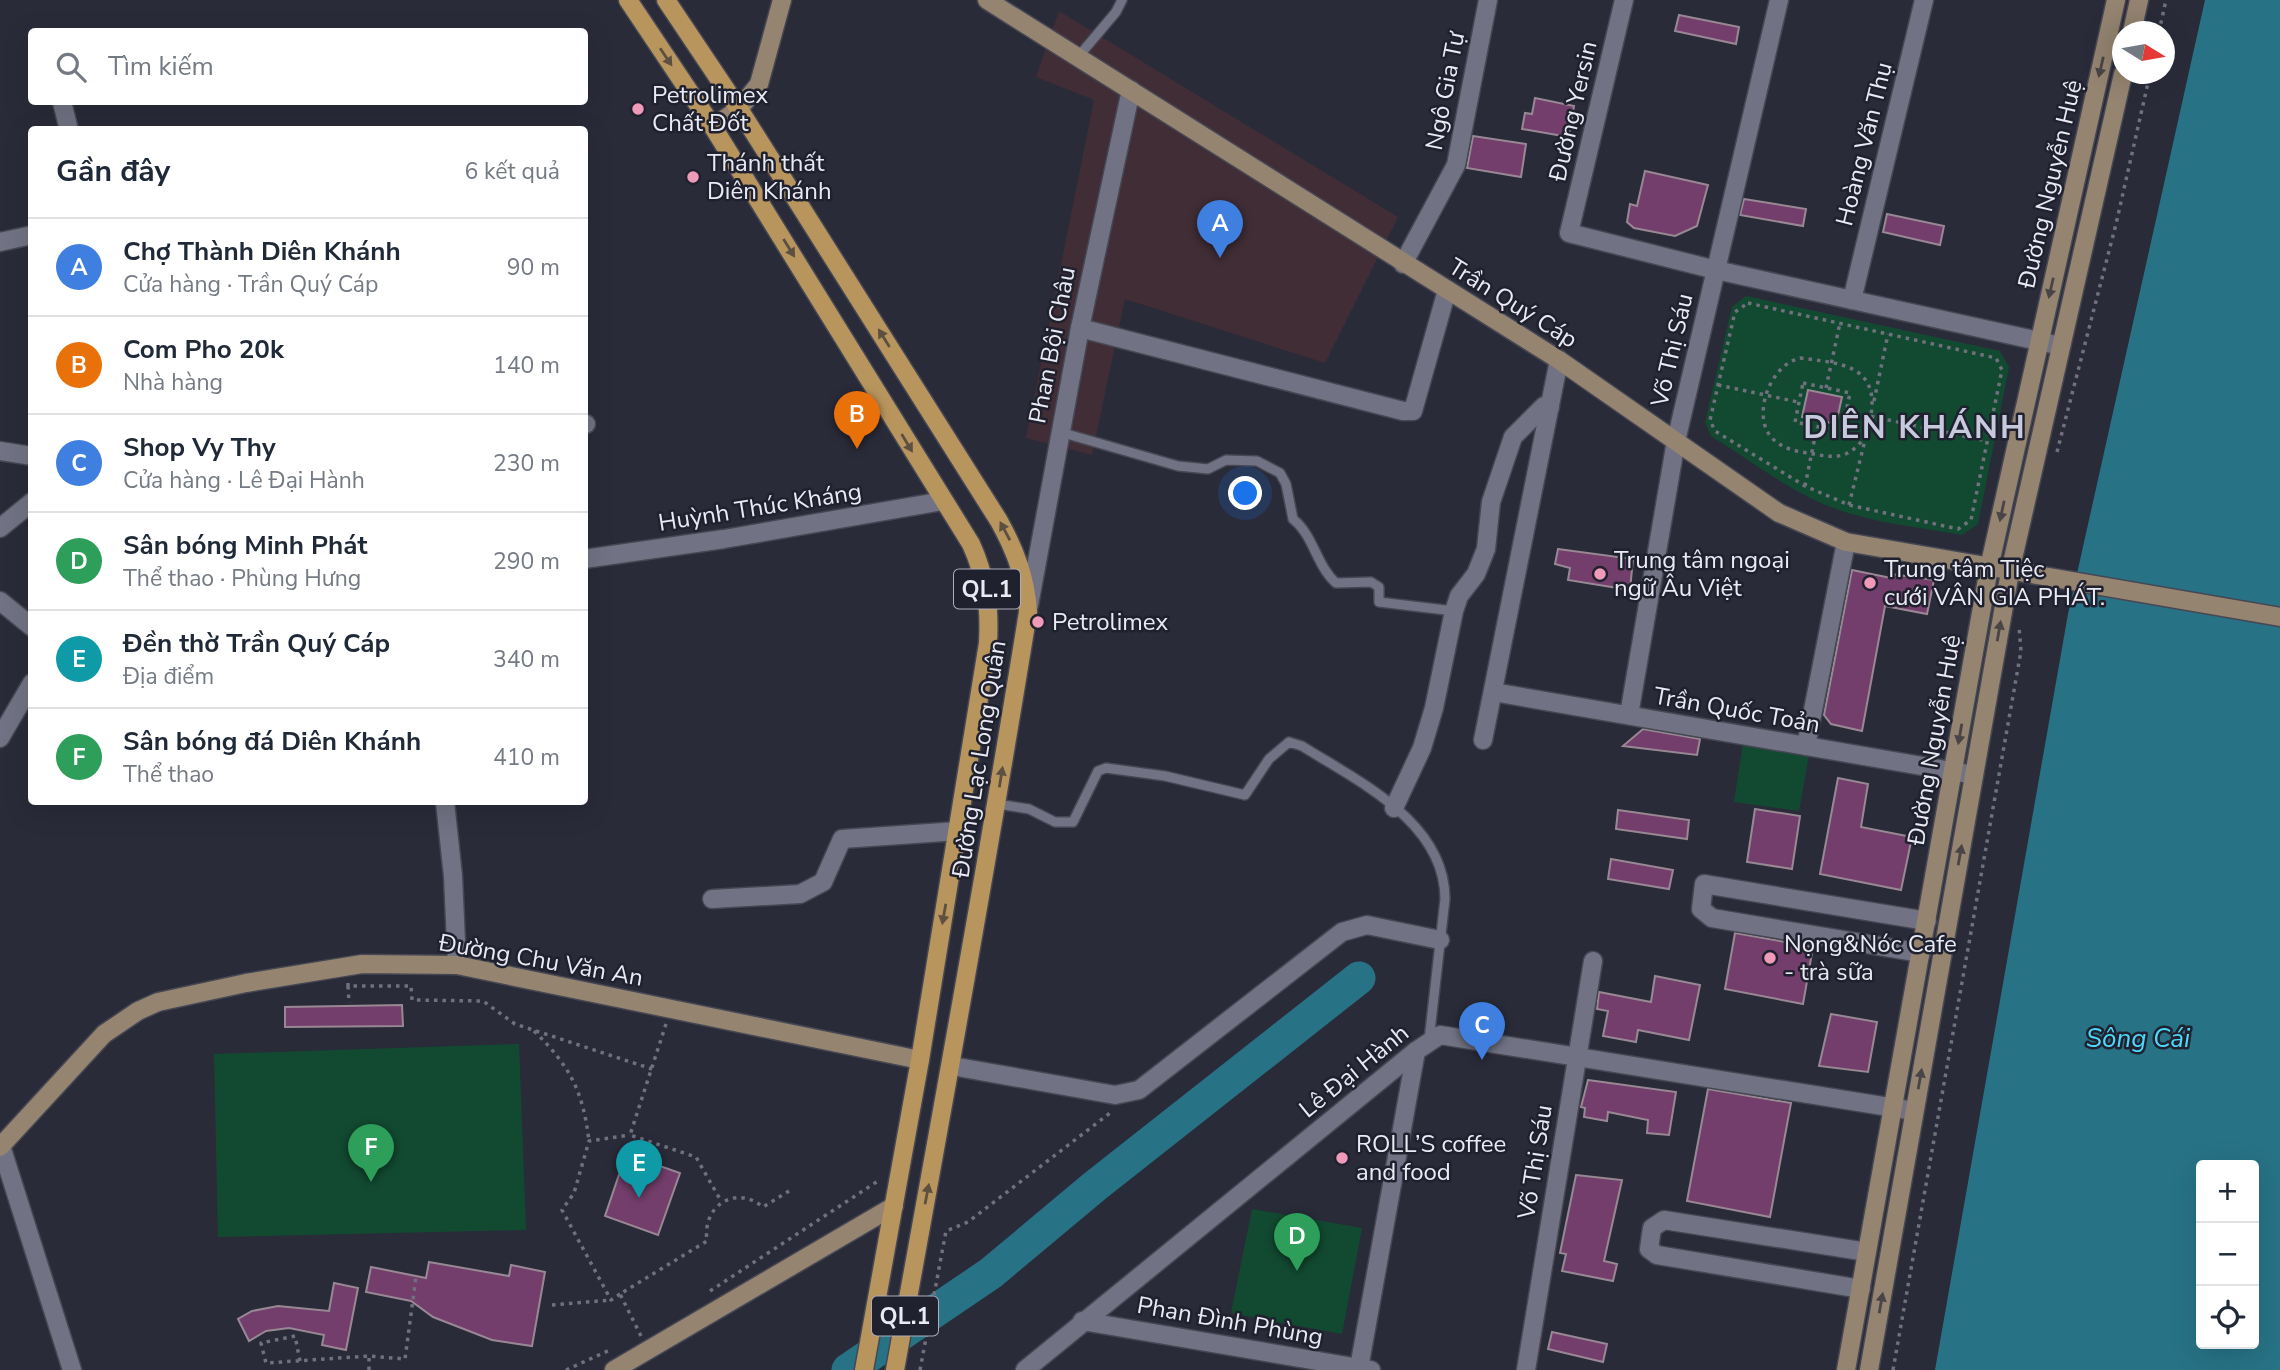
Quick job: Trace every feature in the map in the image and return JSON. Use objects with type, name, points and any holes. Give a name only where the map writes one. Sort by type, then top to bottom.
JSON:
[{"type":"main road","name":"Đường Lạc Long Quân","points":[[628,0],[713,127],[943,501],[980,563],[986,581],[990,615],[988,643],[920,1060],[864,1370]]},
{"type":"main road","name":"Đường Lạc Long Quân","points":[[666,0],[739,108],[999,521],[1018,561],[1028,612],[952,1066],[895,1370]]},
{"type":"street","points":[[713,127],[739,108],[759,84],[782,0]]},
{"type":"street","name":"Trần Quý Cáp","points":[[987,0],[1559,360],[1779,513],[1813,530],[1846,542],[2280,617]]},
{"type":"street","name":"Ngô Gia Tự","points":[[1403,264],[1457,165],[1488,0]]},
{"type":"street","name":"Đường Yersin","points":[[1624,0],[1569,233],[1716,270]]},
{"type":"street","name":"Võ Thị Sáu","points":[[1629,715],[1676,441],[1779,0]]},
{"type":"street","name":"Hoàng Văn Thụ","points":[[1852,300],[1924,0]]},
{"type":"street","name":"Đường Nguyễn Huệ","points":[[1846,1370],[1989,568],[2116,0]]},
{"type":"street","points":[[2134,21],[2139,0]]},
{"type":"street","name":"Đường Nguyễn Huệ","points":[[1869,1370],[2010,572],[2121,84]]},
{"type":"street","name":"Phan Bội Châu","points":[[1028,612],[1080,328],[1131,90]]},
{"type":"street","points":[[63,105],[68,126]]},
{"type":"street","points":[[0,242],[28,236]]},
{"type":"street","points":[[1716,270],[2061,346]]},
{"type":"street","points":[[1080,328],[1404,411],[1413,411],[1447,290]]},
{"type":"street","points":[[1483,740],[1559,360]]},
{"type":"street","points":[[1394,808],[1422,748],[1434,708],[1459,596],[1476,574],[1486,549],[1491,502],[1513,437],[1530,417],[1544,406],[1550,407]]},
{"type":"street","points":[[0,451],[28,456]]},
{"type":"street","name":"Huỳnh Thúc Kháng","points":[[588,558],[724,539],[943,501]]},
{"type":"street","points":[[0,528],[28,505]]},
{"type":"street","points":[[1806,747],[1846,542]]},
{"type":"street","points":[[0,601],[28,624]]},
{"type":"street","points":[[0,737],[28,689]]},
{"type":"street","name":"Trần Quốc Toản","points":[[1493,692],[1973,775]]},
{"type":"street","points":[[445,805],[453,876],[457,965]]},
{"type":"street","points":[[712,899],[800,894],[823,882],[842,839],[958,831]]},
{"type":"street","points":[[1921,953],[1712,918],[1701,909],[1704,884],[1927,921]]},
{"type":"street","points":[[952,1066],[1115,1095],[1139,1090],[1342,932],[1367,925],[1440,940]]},
{"type":"street","name":"Võ Thị Sáu","points":[[1526,1370],[1593,961]]},
{"type":"street","name":"Đường Chu Văn An","points":[[0,1146],[104,1034],[158,1002],[332,967],[401,963],[457,965],[920,1060]]},
{"type":"street","name":"Lê Đại Hành","points":[[1025,1370],[1422,1046],[1440,1035],[1914,1111]]},
{"type":"street","points":[[1365,1369],[1422,1046]]},
{"type":"street","points":[[0,1146],[72,1370]]},
{"type":"street","points":[[614,1370],[894,1206]]},
{"type":"street","points":[[1860,1289],[1657,1255],[1649,1249],[1652,1228],[1664,1220],[1867,1252]]},
{"type":"street","name":"Phan Đình Phùng","points":[[1082,1321],[1365,1369]]},
{"type":"lane","points":[[1078,57],[1116,12],[1122,0]]},
{"type":"lane","points":[[1060,432],[1178,466],[1208,469],[1226,460],[1257,461],[1280,472],[1286,484],[1293,519],[1302,526],[1328,575],[1336,583],[1371,582],[1379,587],[1379,603],[1454,611]]},
{"type":"lane","points":[[997,804],[1029,809],[1055,822],[1073,822],[1098,771],[1115,768],[1245,795],[1269,759],[1290,742],[1303,746],[1394,808],[1431,845],[1443,870],[1446,899],[1422,1046]]},
{"type":"path","points":[[2161,21],[2166,0]]},
{"type":"path","points":[[2055,459],[2116,224],[2148,84]]},
{"type":"path","points":[[1748,303],[1840,323],[1996,358],[2002,370],[1971,520],[1958,529],[1849,505],[1805,486],[1715,431],[1710,420],[1735,312],[1748,303]]},
{"type":"path","points":[[1826,388],[1840,323]]},
{"type":"path","points":[[1849,505],[1888,334]]},
{"type":"path","points":[[1800,358],[1832,362],[1861,373],[1869,384],[1871,416],[1859,445],[1849,454],[1829,457],[1783,447],[1772,439],[1765,427],[1771,379],[1787,360],[1800,358]]},
{"type":"path","points":[[1803,383],[1850,393],[1842,432],[1795,422],[1799,402],[1803,383]]},
{"type":"path","points":[[1718,385],[1799,402]]},
{"type":"path","points":[[1846,411],[1987,441]]},
{"type":"path","points":[[1805,486],[1817,426]]},
{"type":"path","points":[[1893,1370],[2021,651],[2019,616],[2002,614]]},
{"type":"path","points":[[348,979],[349,1003]]},
{"type":"path","points":[[348,986],[411,986],[412,1000],[483,1001],[515,1024],[652,1069]]},
{"type":"path","points":[[630,1135],[666,1024]]},
{"type":"path","points":[[533,1030],[556,1053],[573,1076],[585,1110],[589,1141],[574,1193],[562,1210],[611,1300]]},
{"type":"path","points":[[920,1370],[946,1231],[968,1222],[1139,1090]]},
{"type":"path","points":[[589,1141],[630,1135],[696,1157],[721,1201]]},
{"type":"path","points":[[708,1293],[878,1181]]},
{"type":"path","points":[[552,1305],[611,1300],[707,1241],[708,1217],[721,1201],[737,1196],[753,1199],[763,1207],[789,1191]]},
{"type":"path","points":[[300,1361],[295,1336],[261,1343],[266,1363],[300,1361],[369,1356],[405,1359],[416,1277]]},
{"type":"path","points":[[620,1294],[641,1336]]},
{"type":"path","points":[[628,1342],[652,1329]]},
{"type":"path","points":[[566,1370],[616,1347]]},
{"type":"path","points":[[369,1356],[369,1370]]},
{"type":"shaded area","points":[[1059,11],[1398,217],[1325,363],[1125,299],[1092,455],[1026,438],[1094,100],[1036,77]]},
{"type":"green space","points":[[1746,296],[2000,351],[2009,367],[1978,524],[1962,535],[1879,521],[1831,507],[1800,493],[1711,436],[1705,422],[1732,307]]},
{"type":"green space","points":[[1743,743],[1809,755],[1799,811],[1734,802]]},
{"type":"green space","points":[[519,1044],[526,1230],[218,1237],[214,1054]]},
{"type":"green space","points":[[1252,1209],[1362,1228],[1342,1334],[1231,1313]]},
{"type":"water","name":"Sông Cái","points":[[2205,0],[2280,0],[2280,1370],[1935,1370],[2068,614]]},
{"type":"building","points":[[1679,15],[1739,27],[1736,44],[1675,31]]},
{"type":"building","points":[[1535,98],[1574,106],[1569,137],[1522,129],[1525,113],[1532,114]]},
{"type":"building","points":[[1473,136],[1526,144],[1521,177],[1467,168]]},
{"type":"building","points":[[1645,171],[1708,185],[1697,226],[1675,236],[1634,228],[1627,222],[1630,204],[1637,206]]},
{"type":"building","points":[[1744,199],[1806,209],[1803,226],[1740,215]]},
{"type":"building","points":[[1887,214],[1944,226],[1940,245],[1883,232]]},
{"type":"building","points":[[1808,390],[1842,397],[1836,424],[1802,417]]},
{"type":"building","name":"Trung tâm ngoại ngữ Âu Việt","points":[[1558,549],[1633,559],[1630,590],[1568,580],[1570,568],[1555,564]]},
{"type":"building","points":[[1852,570],[1891,578],[1891,574],[1934,580],[1927,614],[1885,606],[1862,731],[1831,724],[1824,715]]},
{"type":"building","points":[[1643,729],[1700,739],[1697,755],[1623,746]]},
{"type":"building","points":[[1838,778],[1868,784],[1861,827],[1912,837],[1901,890],[1820,874]]},
{"type":"building","points":[[1755,809],[1800,816],[1792,869],[1747,862]]},
{"type":"building","points":[[1618,810],[1689,820],[1687,839],[1616,829]]},
{"type":"building","points":[[1611,859],[1673,870],[1669,889],[1608,879]]},
{"type":"building","points":[[1735,933],[1813,947],[1803,1004],[1725,989]]},
{"type":"building","points":[[1655,976],[1700,985],[1689,1040],[1638,1030],[1636,1042],[1603,1036],[1608,1011],[1597,1009],[1599,992],[1651,1002]]},
{"type":"building","points":[[402,1005],[403,1026],[285,1027],[285,1007]]},
{"type":"building","points":[[1831,1014],[1877,1022],[1868,1072],[1819,1066]]},
{"type":"building","points":[[1588,1080],[1676,1092],[1669,1135],[1647,1133],[1648,1120],[1608,1112],[1607,1121],[1584,1117],[1585,1108],[1581,1107]]},
{"type":"building","points":[[1708,1089],[1791,1103],[1770,1217],[1687,1201]]},
{"type":"building","points":[[626,1154],[680,1173],[658,1235],[605,1216]]},
{"type":"building","points":[[1576,1175],[1622,1180],[1604,1261],[1617,1264],[1613,1281],[1562,1271],[1566,1254],[1560,1253]]},
{"type":"building","points":[[429,1262],[509,1276],[511,1265],[545,1272],[532,1346],[492,1340],[433,1317],[411,1301],[366,1292],[371,1267],[426,1278]]},
{"type":"building","points":[[334,1283],[358,1288],[346,1350],[322,1345],[324,1335],[289,1328],[266,1331],[249,1341],[238,1319],[252,1311],[278,1306],[329,1311]]},
{"type":"building","points":[[1552,1332],[1607,1344],[1603,1362],[1548,1349]]},
{"type":"waterway","points":[[848,1370],[991,1273],[1095,1186],[1359,978]]},
{"type":"place","name":"Petrolimex Chất Đốt","points":[[638,109]]},
{"type":"place","name":"Thánh thất Diên Khánh","points":[[693,177]]},
{"type":"place","name":"Chợ Thành Diên Khánh","points":[[1220,258]]},
{"type":"place","name":"Com Pho 20k","points":[[857,449]]},
{"type":"place","name":"Trung tâm ngoại ngữ Âu Việt","points":[[1600,574]]},
{"type":"place","name":"Trung tâm Tiệc cưới VÂN GIA PHÁT.","points":[[1870,583]]},
{"type":"place","name":"Petrolimex","points":[[1038,622]]},
{"type":"place","name":"Nọng&Nóc Cafe - trà sữa","points":[[1770,958]]},
{"type":"place","name":"Shop Vy Thy","points":[[1482,1060]]},
{"type":"place","name":"ROLL’S coffee and food","points":[[1342,1158]]},
{"type":"place","name":"Sân bóng đá Diên Khánh","points":[[371,1182]]},
{"type":"place","name":"Đền thờ Trần Quý Cáp","points":[[639,1198]]},
{"type":"place","name":"Sân bóng Minh Phát","points":[[1297,1271]]},
{"type":"district","name":"DIÊN KHÁNH","points":[[1915,427]]}]
